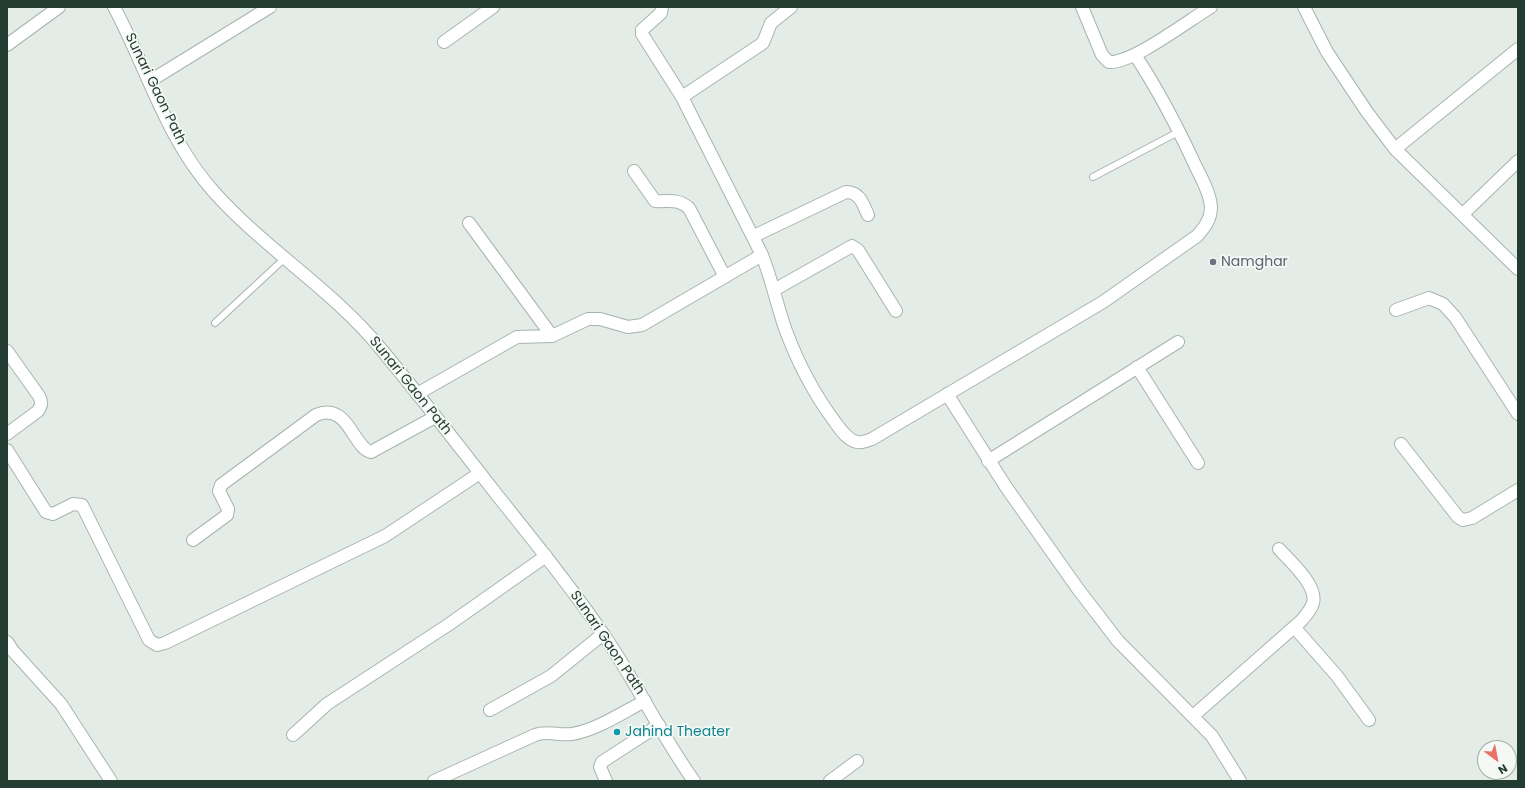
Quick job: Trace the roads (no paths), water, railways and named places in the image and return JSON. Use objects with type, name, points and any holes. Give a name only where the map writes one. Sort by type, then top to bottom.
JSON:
[{"type":"street","points":[[7,45],[59,7]]},
{"type":"street","name":"Sunari Gaon Path","points":[[114,7],[150,81],[173,133],[201,176],[223,201],[359,324],[417,394],[546,556],[603,634],[694,781]]},
{"type":"street","points":[[150,81],[270,7]]},
{"type":"street","points":[[444,42],[493,7]]},
{"type":"street","points":[[662,7],[663,11],[642,30],[642,34],[682,97],[754,236],[799,362],[821,403],[849,438],[857,442],[865,442],[1103,302],[1197,236],[1210,217],[1211,206],[1208,193],[1180,131],[1160,94],[1135,55]]},
{"type":"street","points":[[682,97],[763,43],[771,24],[791,7]]},
{"type":"street","points":[[1082,7],[1105,59],[1109,62],[1116,62],[1135,55],[1211,7]]},
{"type":"street","points":[[1304,7],[1327,52],[1367,112],[1395,149],[1518,269]]},
{"type":"street","points":[[1395,149],[1518,49]]},
{"type":"street","points":[[1463,214],[1518,161]]},
{"type":"street","points":[[634,171],[652,199],[660,202],[676,200],[682,202],[689,208],[725,277]]},
{"type":"street","points":[[754,236],[846,192],[853,192],[857,195],[868,215]]},
{"type":"street","points":[[469,223],[552,336]]},
{"type":"street","points":[[774,290],[852,246],[858,250],[896,311]]},
{"type":"street","points":[[417,394],[509,340],[525,336],[552,336],[588,319],[600,319],[628,327],[642,325],[762,255]]},
{"type":"street","points":[[1396,310],[1430,298],[1443,304],[1455,317],[1518,414]]},
{"type":"street","points":[[988,462],[1178,342]]},
{"type":"street","points":[[7,351],[39,396],[41,406],[38,411],[7,434]]},
{"type":"street","points":[[1137,367],[1198,463]]},
{"type":"street","points":[[947,394],[988,462],[1022,512],[1118,641],[1212,736],[1240,781]]},
{"type":"street","points":[[193,540],[227,515],[228,509],[219,491],[221,485],[316,414],[329,411],[335,413],[353,431],[366,450],[371,452],[435,417]]},
{"type":"street","points":[[1401,444],[1458,517],[1463,520],[1472,518],[1517,492]]},
{"type":"street","points":[[7,450],[46,512],[53,514],[74,504],[82,505],[149,640],[156,645],[165,643],[385,536],[480,473]]},
{"type":"street","points":[[1193,716],[1294,627],[1308,612],[1313,602],[1314,594],[1306,579],[1279,549]]},
{"type":"street","points":[[293,735],[333,700],[448,625],[546,556]]},
{"type":"street","points":[[1294,627],[1333,671],[1368,720]]},
{"type":"street","points":[[490,710],[552,676],[603,634]]},
{"type":"street","points":[[7,642],[13,651],[61,704],[110,781]]},
{"type":"street","points":[[434,781],[535,735],[547,732],[562,735],[582,732],[645,701]]},
{"type":"street","points":[[606,781],[600,767],[602,762],[659,725]]},
{"type":"street","points":[[830,781],[857,761]]},
{"type":"lane","points":[[1092,177],[1180,131]]},
{"type":"lane","points":[[215,323],[285,258]]},
{"type":"place","name":"Namghar","points":[[1213,262]]},
{"type":"place","name":"Jahind Theater","points":[[617,732]]}]
